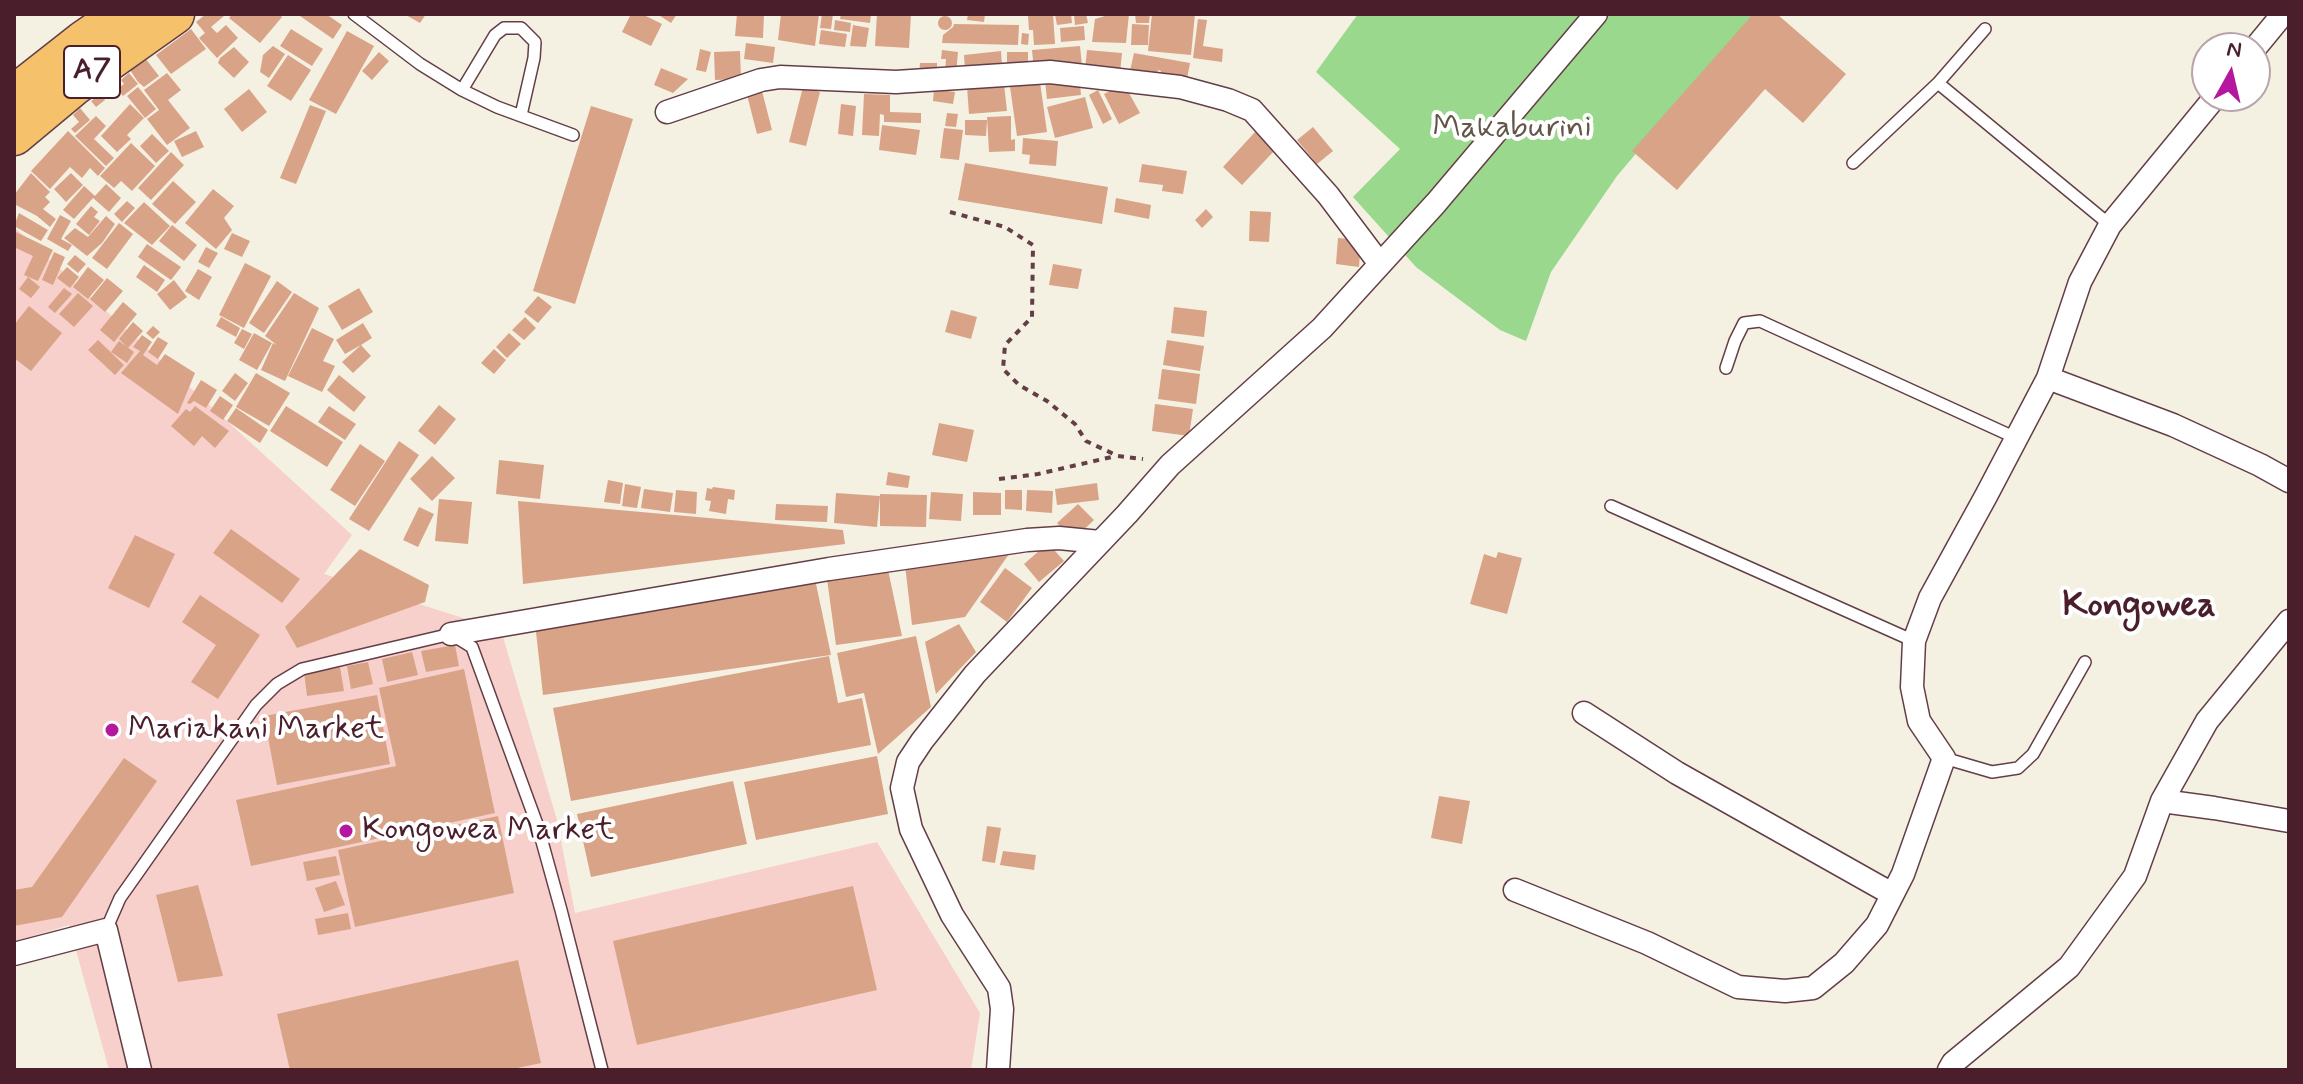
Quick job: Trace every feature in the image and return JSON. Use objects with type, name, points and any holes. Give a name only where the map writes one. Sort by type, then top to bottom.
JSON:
[{"type":"highway","name":"A7","points":[[14,96],[123,14]]},
{"type":"highway","name":"A7","points":[[14,135],[74,85],[174,14]]},
{"type":"street","points":[[998,1070],[1002,1009],[999,988],[952,915],[911,829],[902,788],[908,762],[975,674],[1170,465],[1322,328],[1465,169],[1596,14]]},
{"type":"street","points":[[2268,32],[2283,14]]},
{"type":"street","points":[[667,112],[761,80],[780,77],[896,82],[1050,72],[1180,87],[1252,110],[1328,195],[1380,264]]},
{"type":"street","points":[[1515,890],[1647,943],[1738,987],[1785,991],[1813,988],[1844,963],[1877,925],[1903,874],[1944,758],[1919,721],[1912,687],[1914,641],[1930,598],[2048,378],[2080,282],[2110,225],[2203,112]]},
{"type":"street","points":[[2048,378],[2173,425],[2289,481]]},
{"type":"street","points":[[451,634],[829,569],[1027,540],[1059,538],[1100,542]]},
{"type":"street","points":[[1949,1070],[1953,1063],[2069,967],[2135,876],[2162,801],[2207,721],[2289,621]]},
{"type":"street","points":[[1584,713],[1677,773],[1892,894]]},
{"type":"street","points":[[2162,801],[2289,821]]},
{"type":"street","points":[[14,954],[106,930],[140,1070]]},
{"type":"lane","points":[[354,14],[420,64],[462,90],[573,135]]},
{"type":"lane","points":[[462,90],[495,35],[504,28],[521,28],[535,42],[521,115]]},
{"type":"lane","points":[[1853,163],[1938,83],[1985,29]]},
{"type":"lane","points":[[1938,83],[2110,225]]},
{"type":"lane","points":[[1726,368],[1744,323],[1760,321],[2016,438]]},
{"type":"lane","points":[[1611,506],[1914,641]]},
{"type":"lane","points":[[106,930],[120,898],[256,705],[277,684],[302,669],[451,634],[472,647],[538,827],[602,1070]]},
{"type":"lane","points":[[1944,758],[1992,772],[2018,768],[2033,754],[2085,662]]},
{"type":"path","points":[[950,212],[1005,227],[1033,245],[1032,317],[1005,345],[1003,369],[1019,385],[1047,401],[1075,424],[1086,441],[1118,456],[1170,465]]},
{"type":"path","points":[[999,479],[1038,474],[1118,456]]},
{"type":"shaded area","name":"Kongowea Market","points":[[14,227],[352,535],[324,574],[501,630],[557,820],[575,913],[877,842],[980,1013],[971,1070],[109,1070],[69,925],[14,942]]},
{"type":"green space","name":"Makaburini","points":[[1358,14],[1754,14],[1617,176],[1551,272],[1526,341],[1500,330],[1416,267],[1353,197],[1400,149],[1316,72]]},
{"type":"building","points":[[206,14],[223,14],[211,27],[217,33],[226,25],[238,38],[217,58],[199,38],[205,33],[196,22]]},
{"type":"building","points":[[232,14],[279,14],[282,17],[260,43],[229,18]]},
{"type":"building","points":[[301,14],[326,14],[342,25],[333,39]]},
{"type":"building","points":[[404,14],[426,14],[420,23]]},
{"type":"building","points":[[631,14],[642,14],[662,24],[651,46],[622,32]]},
{"type":"building","points":[[657,14],[677,14],[671,23]]},
{"type":"building","points":[[737,14],[764,14],[763,38],[735,36]]},
{"type":"building","points":[[781,14],[819,14],[815,46],[778,40]]},
{"type":"building","points":[[822,14],[833,14],[831,29],[820,28]]},
{"type":"building","points":[[841,14],[871,14],[870,23],[840,19]]},
{"type":"building","points":[[877,14],[911,14],[909,48],[875,46]]},
{"type":"building","points":[[968,14],[985,14],[984,22],[967,20]]},
{"type":"building","points":[[1053,14],[1055,44],[1034,45],[1028,15]]},
{"type":"building","points":[[1071,14],[1072,23],[1057,25],[1055,15]]},
{"type":"building","points":[[1074,14],[1086,14],[1088,23],[1075,25]]},
{"type":"building","points":[[1112,14],[1129,14],[1126,43],[1092,42],[1095,19]]},
{"type":"building","points":[[1135,14],[1150,14],[1149,23],[1136,23]]},
{"type":"building","points":[[1152,14],[1195,14],[1191,55],[1148,51]]},
{"type":"building","points":[[1753,14],[1777,14],[1846,74],[1803,123],[1765,89],[1677,190],[1632,151]]},
{"type":"building","points":[[945,16],[952,23],[945,30],[938,23]]},
{"type":"building","points":[[1198,19],[1207,20],[1203,46],[1223,49],[1222,62],[1193,58]]},
{"type":"building","points":[[835,20],[851,23],[850,32],[834,30]]},
{"type":"building","points":[[954,24],[1019,25],[1018,45],[942,43],[943,35]]},
{"type":"building","points":[[1132,24],[1149,25],[1148,45],[1131,45]]},
{"type":"building","points":[[853,25],[869,28],[866,47],[850,46]]},
{"type":"building","points":[[1084,26],[1085,40],[1061,42],[1060,28]]},
{"type":"building","points":[[191,29],[206,49],[171,74],[156,55]]},
{"type":"building","points":[[291,29],[323,49],[312,66],[280,46]]},
{"type":"building","points":[[821,30],[847,34],[845,47],[819,44]]},
{"type":"building","points":[[347,31],[374,46],[336,114],[309,100]]},
{"type":"building","points":[[1022,33],[1029,34],[1028,45],[1021,44]]},
{"type":"building","points":[[746,43],[775,47],[773,63],[744,59]]},
{"type":"building","points":[[273,46],[285,54],[269,78],[260,72],[263,55]]},
{"type":"building","points":[[1080,46],[1082,66],[1034,70],[1032,50]]},
{"type":"building","points":[[234,47],[249,62],[234,78],[218,63]]},
{"type":"building","points":[[700,49],[711,52],[706,72],[696,70]]},
{"type":"building","points":[[942,50],[958,52],[956,74],[945,73],[946,59],[941,59]]},
{"type":"building","points":[[1087,50],[1122,53],[1120,73],[1085,70]]},
{"type":"building","points":[[740,51],[741,79],[715,80],[714,52]]},
{"type":"building","points":[[1001,51],[1002,67],[965,70],[964,55]]},
{"type":"building","points":[[379,52],[389,61],[372,80],[362,71]]},
{"type":"building","points":[[1007,52],[1028,52],[1028,65],[1007,66]]},
{"type":"building","points":[[1134,53],[1190,63],[1187,79],[1159,80],[1161,71],[1158,70],[1157,78],[1130,71]]},
{"type":"building","points":[[288,55],[311,70],[291,101],[267,86]]},
{"type":"building","points":[[145,58],[159,76],[144,87],[130,70]]},
{"type":"building","points":[[920,63],[937,63],[937,76],[919,76]]},
{"type":"building","points":[[661,68],[688,79],[673,93],[654,85]]},
{"type":"building","points":[[129,73],[138,84],[123,96],[117,89],[124,84],[121,80]]},
{"type":"building","points":[[167,73],[181,90],[168,100],[190,128],[167,145],[147,119],[159,110],[144,90]]},
{"type":"building","points":[[1039,75],[1047,132],[1017,136],[1009,80]]},
{"type":"building","points":[[1045,81],[1080,83],[1081,95],[1047,99]]},
{"type":"building","points":[[1004,84],[1007,111],[969,114],[967,87]]},
{"type":"building","points":[[1124,84],[1140,113],[1119,124],[1104,94]]},
{"type":"building","points":[[138,87],[156,109],[145,118],[127,96]]},
{"type":"building","points":[[803,87],[820,92],[806,146],[789,142]]},
{"type":"building","points":[[249,89],[267,112],[242,132],[224,109]]},
{"type":"building","points":[[934,89],[955,92],[953,104],[933,101]]},
{"type":"building","points":[[1098,90],[1112,119],[1103,124],[1089,95]]},
{"type":"building","points":[[762,91],[772,130],[757,134],[747,95]]},
{"type":"building","points":[[101,94],[105,100],[96,107],[91,101]]},
{"type":"building","points":[[864,94],[890,95],[890,112],[921,113],[921,123],[884,122],[884,115],[880,114],[879,136],[862,135]]},
{"type":"building","points":[[1085,97],[1093,128],[1055,138],[1047,107]]},
{"type":"building","points":[[130,104],[144,118],[127,135],[131,139],[117,152],[101,136]]},
{"type":"building","points":[[841,104],[856,106],[853,136],[838,134]]},
{"type":"building","points":[[310,105],[326,111],[296,184],[280,178]]},
{"type":"building","points":[[591,106],[633,119],[575,304],[533,291]]},
{"type":"building","points":[[80,108],[90,120],[75,133],[71,129],[79,122],[73,115]]},
{"type":"building","points":[[947,113],[958,114],[956,127],[945,126]]},
{"type":"building","points":[[96,116],[106,126],[94,139],[114,158],[106,166],[75,136]]},
{"type":"building","points":[[1011,116],[1011,140],[1015,139],[1015,151],[989,152],[987,117]]},
{"type":"building","points":[[965,120],[987,120],[986,136],[965,135]]},
{"type":"building","points":[[882,125],[920,130],[916,155],[879,150]]},
{"type":"building","points":[[1313,127],[1333,151],[1317,164],[1297,140]]},
{"type":"building","points":[[944,128],[963,130],[959,160],[940,158]]},
{"type":"building","points":[[68,131],[105,168],[98,176],[90,168],[82,178],[70,167],[50,189],[31,171]]},
{"type":"building","points":[[196,131],[204,147],[182,157],[174,141]]},
{"type":"building","points":[[1255,132],[1275,150],[1242,185],[1223,167]]},
{"type":"building","points":[[152,134],[169,151],[156,163],[140,146]]},
{"type":"building","points":[[1023,138],[1058,141],[1056,166],[1029,164],[1030,155],[1022,154]]},
{"type":"building","points":[[131,143],[155,166],[132,191],[121,181],[114,188],[100,176]]},
{"type":"building","points":[[171,152],[184,165],[151,200],[138,188]]},
{"type":"building","points":[[965,163],[1108,187],[1102,224],[958,200]]},
{"type":"building","points":[[1142,164],[1187,171],[1183,194],[1162,191],[1163,185],[1139,182]]},
{"type":"building","points":[[31,173],[50,192],[45,197],[50,202],[43,209],[56,219],[50,227],[14,204],[14,195]]},
{"type":"building","points":[[71,173],[83,185],[66,202],[54,189]]},
{"type":"building","points":[[173,181],[196,202],[175,224],[152,204]]},
{"type":"building","points":[[106,184],[121,198],[109,212],[93,198],[74,219],[63,210],[84,186],[95,196]]},
{"type":"building","points":[[213,189],[234,206],[224,218],[232,230],[216,249],[185,223]]},
{"type":"building","points":[[1116,198],[1151,205],[1149,219],[1114,212]]},
{"type":"building","points":[[127,201],[135,208],[122,222],[114,214]]},
{"type":"building","points":[[144,202],[170,226],[152,245],[124,223]]},
{"type":"building","points":[[91,206],[98,212],[94,217],[100,221],[89,235],[76,224]]},
{"type":"building","points":[[1206,209],[1213,217],[1202,228],[1195,220]]},
{"type":"building","points":[[1250,211],[1271,212],[1269,242],[1249,241]]},
{"type":"building","points":[[19,213],[48,230],[41,241],[14,226]]},
{"type":"building","points":[[60,215],[71,221],[61,239],[72,245],[68,251],[47,239]]},
{"type":"building","points":[[106,216],[115,224],[102,243],[87,256],[64,238],[75,228],[88,237]]},
{"type":"building","points":[[119,223],[133,234],[107,269],[92,258]]},
{"type":"building","points":[[172,225],[197,245],[184,261],[159,241]]},
{"type":"building","points":[[16,232],[53,250],[38,281],[24,275],[33,256],[14,247]]},
{"type":"building","points":[[232,233],[250,241],[242,257],[224,249]]},
{"type":"building","points":[[1338,238],[1361,240],[1359,267],[1336,264]]},
{"type":"building","points":[[147,244],[181,267],[171,280],[138,257]]},
{"type":"building","points":[[206,247],[218,253],[209,268],[198,262]]},
{"type":"building","points":[[54,252],[65,257],[53,285],[42,280]]},
{"type":"building","points":[[75,255],[86,264],[78,273],[67,264]]},
{"type":"building","points":[[245,263],[271,276],[244,328],[219,315]]},
{"type":"building","points":[[1053,264],[1082,269],[1078,289],[1049,285]]},
{"type":"building","points":[[144,265],[165,280],[157,292],[136,277]]},
{"type":"building","points":[[67,267],[79,277],[70,288],[57,278]]},
{"type":"building","points":[[88,267],[104,280],[88,299],[73,287]]},
{"type":"building","points":[[198,269],[212,277],[199,300],[185,291]]},
{"type":"building","points":[[28,277],[40,287],[31,298],[19,289]]},
{"type":"building","points":[[107,278],[123,291],[105,312],[90,299]]},
{"type":"building","points":[[174,280],[187,297],[170,310],[157,294]]},
{"type":"building","points":[[277,281],[292,292],[264,333],[249,323]]},
{"type":"building","points":[[64,288],[72,294],[55,313],[48,307]]},
{"type":"building","points":[[359,288],[373,312],[342,330],[328,306]]},
{"type":"building","points":[[78,293],[93,306],[74,327],[59,314]]},
{"type":"building","points":[[294,293],[319,308],[285,381],[261,370],[273,343],[277,345],[265,336]]},
{"type":"building","points":[[538,296],[552,307],[538,323],[524,312]]},
{"type":"building","points":[[123,302],[137,314],[114,342],[100,330]]},
{"type":"building","points":[[29,306],[62,333],[31,371],[14,358],[14,325]]},
{"type":"building","points":[[1174,307],[1207,311],[1204,337],[1171,333]]},
{"type":"building","points":[[951,310],[977,317],[971,339],[945,332]]},
{"type":"building","points":[[221,317],[240,328],[236,337],[216,326]]},
{"type":"building","points":[[525,317],[536,328],[524,340],[512,330]]},
{"type":"building","points":[[133,322],[143,331],[128,348],[119,339]]},
{"type":"building","points":[[363,323],[372,338],[345,354],[336,340]]},
{"type":"building","points":[[153,326],[160,332],[153,339],[146,333]]},
{"type":"building","points":[[312,328],[334,339],[323,361],[335,366],[322,392],[288,376]]},
{"type":"building","points":[[242,329],[252,334],[244,349],[234,343]]},
{"type":"building","points":[[254,333],[272,343],[257,370],[239,360]]},
{"type":"building","points":[[509,333],[521,344],[507,358],[496,347]]},
{"type":"building","points":[[142,335],[152,342],[143,355],[157,365],[165,354],[195,373],[178,414],[121,373],[140,351],[133,347]]},
{"type":"building","points":[[158,337],[168,343],[158,359],[148,352]]},
{"type":"building","points":[[98,340],[124,365],[115,375],[88,350]]},
{"type":"building","points":[[1167,340],[1204,346],[1200,371],[1163,365]]},
{"type":"building","points":[[119,341],[134,352],[127,363],[111,352]]},
{"type":"building","points":[[361,345],[371,356],[353,373],[342,362]]},
{"type":"building","points":[[494,349],[506,360],[494,374],[481,363]]},
{"type":"building","points":[[1162,369],[1200,374],[1196,404],[1158,399]]},
{"type":"building","points":[[235,373],[248,383],[235,401],[222,391]]},
{"type":"building","points":[[256,373],[290,393],[269,426],[236,407]]},
{"type":"building","points":[[339,375],[366,397],[354,412],[327,390]]},
{"type":"building","points":[[201,380],[217,390],[206,408],[194,401],[187,403]]},
{"type":"building","points":[[220,396],[233,405],[223,420],[210,411]]},
{"type":"building","points":[[1155,404],[1193,409],[1189,436],[1152,431]]},
{"type":"building","points":[[439,405],[456,419],[435,445],[418,431]]},
{"type":"building","points":[[195,406],[229,431],[215,448],[202,436],[194,446],[171,426],[186,409],[190,412]]},
{"type":"building","points":[[286,406],[343,442],[327,467],[270,431]]},
{"type":"building","points":[[329,406],[356,424],[345,440],[318,422]]},
{"type":"building","points":[[236,408],[268,430],[260,443],[227,421]]},
{"type":"building","points":[[939,423],[974,430],[967,462],[932,455]]},
{"type":"building","points":[[399,441],[419,455],[369,531],[349,519]]},
{"type":"building","points":[[360,444],[385,461],[355,506],[330,490]]},
{"type":"building","points":[[432,456],[455,478],[432,501],[410,479]]},
{"type":"building","points":[[499,460],[544,465],[540,499],[496,494]]},
{"type":"building","points":[[888,472],[910,476],[908,488],[886,485]]},
{"type":"building","points":[[608,480],[623,483],[620,504],[604,502]]},
{"type":"building","points":[[1097,483],[1099,500],[1057,505],[1055,489]]},
{"type":"building","points":[[625,484],[641,487],[637,508],[622,506]]},
{"type":"building","points":[[707,488],[735,490],[734,500],[728,499],[726,514],[709,511],[711,501],[705,500]]},
{"type":"building","points":[[644,489],[673,493],[670,512],[641,508]]},
{"type":"building","points":[[676,490],[697,492],[696,514],[674,512]]},
{"type":"building","points":[[1005,490],[1022,490],[1022,510],[1005,509]]},
{"type":"building","points":[[1027,490],[1053,491],[1052,513],[1026,511]]},
{"type":"building","points":[[931,492],[963,494],[961,521],[929,519]]},
{"type":"building","points":[[973,492],[1001,493],[1001,515],[973,515]]},
{"type":"building","points":[[836,493],[880,496],[877,527],[834,523]]},
{"type":"building","points":[[880,494],[927,495],[926,527],[880,526]]},
{"type":"building","points":[[439,499],[472,502],[468,544],[435,541]]},
{"type":"building","points":[[518,501],[843,530],[845,544],[523,584]]},
{"type":"building","points":[[776,504],[828,506],[827,522],[775,520]]},
{"type":"building","points":[[1078,504],[1094,520],[1073,540],[1057,523]]},
{"type":"building","points":[[419,507],[434,514],[418,547],[403,540]]},
{"type":"building","points":[[231,529],[300,579],[282,603],[213,553]]},
{"type":"building","points":[[135,535],[175,554],[149,608],[108,588]]},
{"type":"building","points":[[1048,543],[1064,561],[1039,582],[1024,564]]},
{"type":"building","points":[[360,549],[429,585],[425,602],[297,648],[285,627]]},
{"type":"building","points":[[1498,552],[1522,558],[1507,614],[1470,604],[1484,554],[1496,558]]},
{"type":"building","points":[[1009,554],[965,617],[912,625],[905,565]]},
{"type":"building","points":[[887,565],[902,636],[836,645],[827,579]]},
{"type":"building","points":[[1005,568],[1032,588],[1007,622],[980,602]]},
{"type":"building","points":[[815,579],[831,655],[543,695],[535,623]]},
{"type":"building","points":[[200,595],[260,635],[218,699],[191,682],[216,645],[182,622]]},
{"type":"building","points":[[959,624],[976,652],[936,694],[925,642]]},
{"type":"building","points":[[916,636],[931,707],[878,754],[864,693],[846,697],[837,653]]},
{"type":"building","points":[[455,645],[459,666],[426,672],[421,651]]},
{"type":"building","points":[[412,652],[418,675],[387,682],[382,659]]},
{"type":"building","points":[[829,656],[838,703],[862,698],[871,745],[571,801],[553,708]]},
{"type":"building","points":[[368,662],[373,684],[351,689],[347,666]]},
{"type":"building","points":[[340,667],[344,691],[307,696],[304,672]]},
{"type":"building","points":[[464,669],[495,813],[251,866],[236,800],[396,766],[379,688]]},
{"type":"building","points":[[377,695],[390,764],[277,785],[264,716]]},
{"type":"building","points":[[877,756],[888,814],[756,840],[744,782]]},
{"type":"building","points":[[124,758],[157,781],[62,917],[14,926],[14,890],[32,887]]},
{"type":"building","points":[[733,781],[747,844],[591,877],[577,814]]},
{"type":"building","points":[[1439,796],[1470,801],[1462,844],[1431,838]]},
{"type":"building","points":[[498,816],[514,893],[355,927],[338,850]]},
{"type":"building","points":[[987,826],[1001,828],[995,863],[982,861]]},
{"type":"building","points":[[1003,851],[1036,855],[1034,870],[1000,865]]},
{"type":"building","points":[[336,856],[340,875],[307,881],[303,862]]},
{"type":"building","points":[[336,881],[345,905],[324,912],[315,888]]},
{"type":"building","points":[[198,885],[223,976],[178,982],[156,895]]},
{"type":"building","points":[[853,886],[877,990],[637,1045],[613,941]]},
{"type":"building","points":[[348,913],[351,929],[318,935],[315,919]]},
{"type":"building","points":[[518,960],[541,1063],[508,1070],[290,1070],[277,1014]]},
{"type":"place","name":"Mariakani Market","points":[[112,730]]},
{"type":"place","name":"Kongowea Market","points":[[346,831]]},
{"type":"district","name":"Kongowea","points":[[2139,607]]}]
